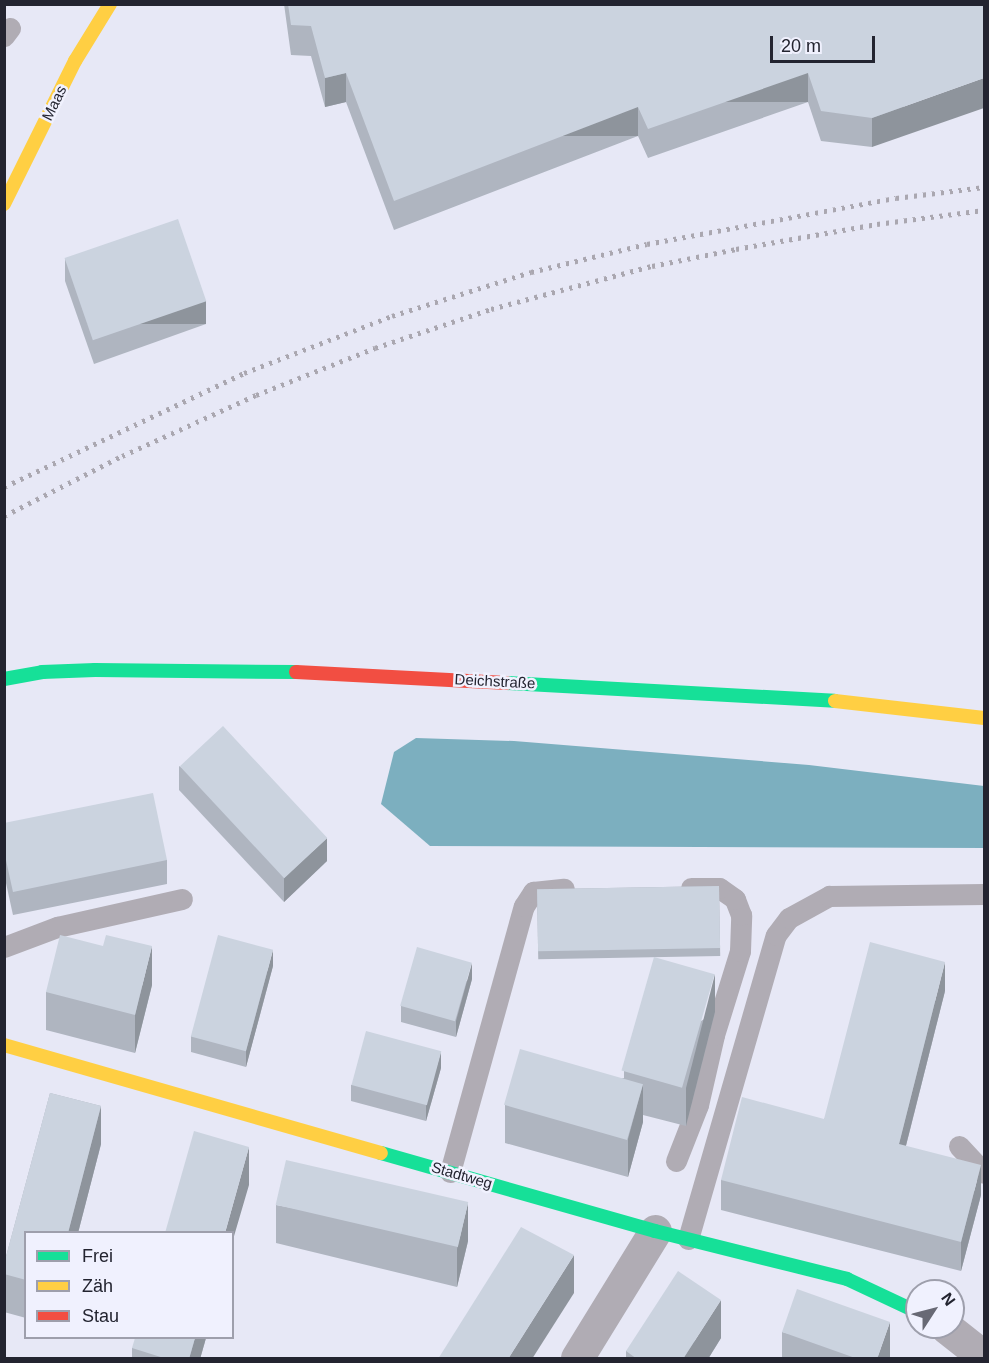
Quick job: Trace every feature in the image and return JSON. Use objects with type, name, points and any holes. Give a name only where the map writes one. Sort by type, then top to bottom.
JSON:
[{"type":"street","name":"Maas","points":[[4,204],[75,61],[110,4]]},
{"type":"street","name":"Deichstraße","points":[[4,680],[42,672],[95,670],[322,672],[871,704],[984,718]]},
{"type":"street","name":"Stadtweg","points":[[4,1045],[655,1231],[847,1279],[905,1306]]},
{"type":"street","points":[[577,1359],[655,1231]]},
{"type":"street","points":[[962,1339],[984,1355]]},
{"type":"lane","points":[[665,888],[718,888],[735,899],[741,915],[740,951],[698,1105],[676,1161]]},
{"type":"lane","points":[[450,1172],[524,906],[532,892],[590,889]]},
{"type":"lane","points":[[688,1239],[776,935],[789,918],[829,896],[984,894]]},
{"type":"lane","points":[[4,947],[57,927],[182,899]]},
{"type":"lane","points":[[959,1146],[984,1173]]},
{"type":"water","points":[[416,738],[514,741],[809,765],[984,786],[984,848],[430,846],[381,804],[394,752]]},
{"type":"building","points":[[288,4],[984,4],[984,78],[872,118],[821,111],[808,73],[648,129],[638,107],[394,201],[346,73],[325,78],[311,26],[291,25]]},
{"type":"building","points":[[178,219],[206,301],[93,340],[65,258]]},
{"type":"building","points":[[223,726],[327,838],[284,878],[180,766]]},
{"type":"building","points":[[153,793],[167,860],[13,892],[4,851],[4,823]]},
{"type":"building","points":[[719,886],[720,948],[538,951],[537,889]]},
{"type":"building","points":[[60,935],[103,946],[106,935],[152,946],[135,1015],[46,992]]},
{"type":"building","points":[[218,935],[273,950],[246,1051],[191,1036]]},
{"type":"building","points":[[870,942],[945,962],[899,1144],[981,1165],[961,1242],[721,1180],[742,1097],[824,1119]]},
{"type":"building","points":[[417,947],[472,963],[455,1021],[400,1006]]},
{"type":"building","points":[[654,957],[715,974],[682,1088],[621,1070]]},
{"type":"building","points":[[366,1031],[441,1051],[427,1105],[352,1085]]},
{"type":"building","points":[[520,1049],[643,1084],[627,1140],[504,1105]]},
{"type":"building","points":[[50,1093],[101,1106],[69,1231],[24,1231],[24,1279],[4,1274],[4,1264]]},
{"type":"building","points":[[194,1131],[249,1147],[226,1231],[166,1231]]},
{"type":"building","points":[[286,1160],[468,1202],[458,1247],[276,1205]]},
{"type":"building","points":[[521,1227],[574,1255],[508,1359],[438,1359]]},
{"type":"building","points":[[678,1271],[721,1300],[683,1359],[637,1359],[626,1351]]},
{"type":"building","points":[[797,1289],[890,1322],[877,1359],[858,1359],[782,1332]]},
{"type":"building","points":[[135,1339],[195,1339],[189,1359],[167,1359],[132,1348]]},
{"type":"railway","points":[[4,487],[244,373],[392,316],[531,272],[647,244],[896,198],[984,187]]},
{"type":"railway","points":[[4,516],[122,456],[256,395],[375,348],[491,309],[652,266],[736,249],[877,224],[984,210]]},
{"type":"traffic: fast","points":[[4,679],[42,672],[95,670],[296,672]]},
{"type":"traffic: fast","points":[[507,683],[835,701]]},
{"type":"traffic: fast","points":[[381,1153],[655,1231],[847,1279],[905,1306]]},
{"type":"traffic: slow","points":[[4,204],[75,61],[110,4]]},
{"type":"traffic: slow","points":[[835,701],[984,718]]},
{"type":"traffic: slow","points":[[4,1045],[381,1153]]},
{"type":"traffic: jam","points":[[296,672],[507,683]]}]
